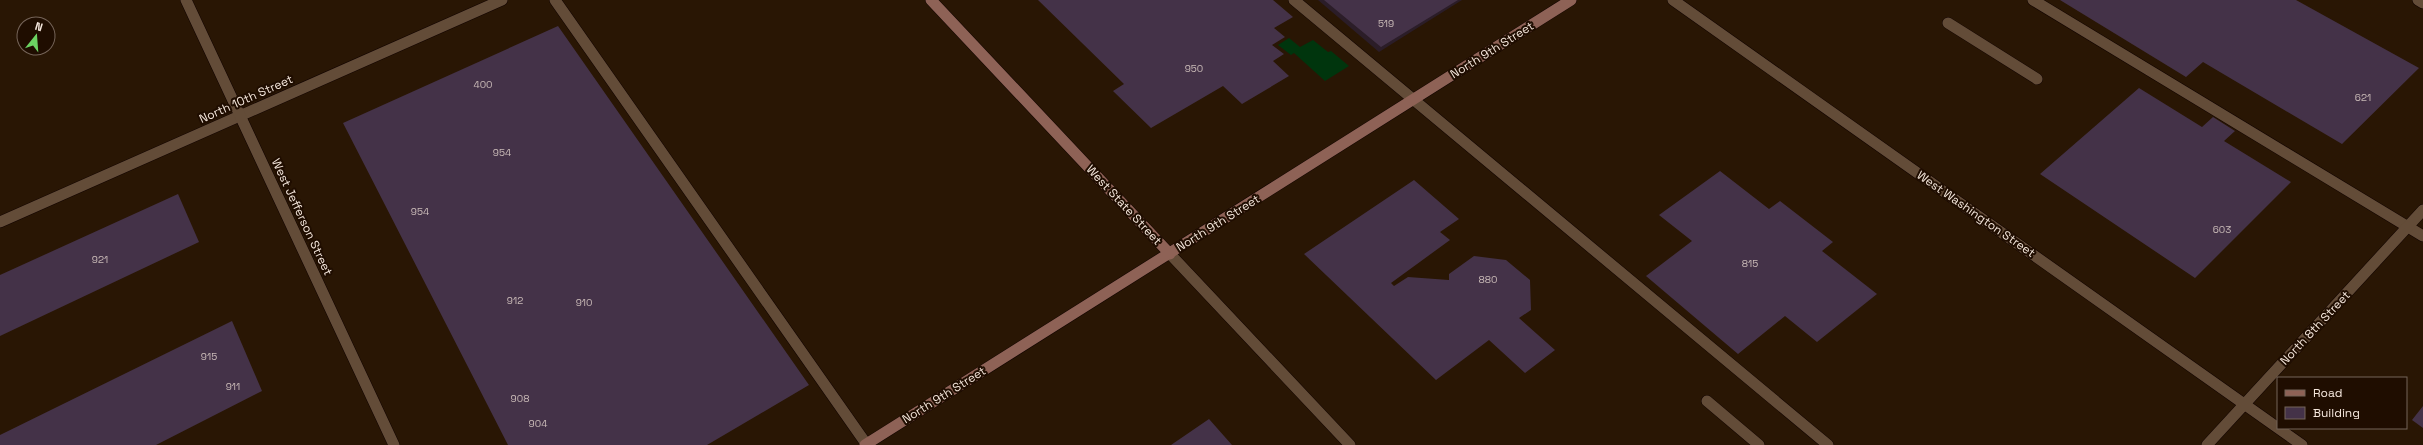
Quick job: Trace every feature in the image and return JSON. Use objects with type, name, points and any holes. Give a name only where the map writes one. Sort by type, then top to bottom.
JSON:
[{"type":"main road","name":"West State Street","points":[[931,0],[1170,254]]},
{"type":"main road","name":"North 9th Street","points":[[866,445],[1571,0]]},
{"type":"street","name":"West Jefferson Street","points":[[186,0],[394,445]]},
{"type":"street","name":"North 10th Street","points":[[0,222],[502,0]]},
{"type":"street","points":[[555,0],[866,445]]},
{"type":"street","points":[[1294,0],[1828,445]]},
{"type":"street","name":"West Washington Street","points":[[1673,0],[2277,427]]},
{"type":"street","points":[[2033,0],[2423,236]]},
{"type":"street","points":[[2418,0],[2423,3]]},
{"type":"street","points":[[1948,23],[2037,79]]},
{"type":"street","name":"North 8th Street","points":[[2207,445],[2423,210]]},
{"type":"street","name":"West State Street","points":[[1170,254],[1350,445]]},
{"type":"street","points":[[1707,401],[1759,445]]},
{"type":"street","name":"West Washington Street","points":[[2279,429],[2302,445]]},
{"type":"shaded area","points":[[1318,0],[1462,0],[1379,52]]},
{"type":"green space","points":[[1289,38],[1300,47],[1313,40],[1328,52],[1331,51],[1349,66],[1325,81],[1294,53],[1291,55],[1278,45]]},
{"type":"building","points":[[1038,0],[1273,0],[1293,17],[1274,28],[1285,37],[1272,45],[1284,54],[1273,61],[1289,76],[1242,104],[1223,86],[1151,128],[1113,91],[1124,84]]},
{"type":"building","points":[[1324,0],[1458,0],[1381,47]]},
{"type":"building","points":[[2060,0],[2296,0],[2419,68],[2342,144],[2203,62],[2186,77]]},
{"type":"building","points":[[558,26],[809,385],[707,445],[508,445],[343,123]]},
{"type":"building","points":[[2139,88],[2202,127],[2213,117],[2235,131],[2224,141],[2291,182],[2195,278],[2040,174]]},
{"type":"building","points":[[1720,171],[1769,209],[1780,201],[1833,242],[1822,251],[1877,294],[1817,342],[1785,316],[1738,354],[1646,276],[1692,241],[1659,215]]},
{"type":"building","points":[[1414,180],[1459,219],[1440,232],[1450,240],[1391,283],[1394,286],[1408,277],[1449,280],[1449,274],[1474,256],[1506,260],[1530,280],[1531,310],[1519,318],[1555,350],[1525,373],[1489,340],[1436,380],[1304,254]]},
{"type":"building","points":[[178,194],[199,242],[0,336],[0,275]]},
{"type":"building","points":[[232,321],[262,391],[156,445],[0,445],[0,435]]},
{"type":"building","points":[[2423,406],[2423,428],[2412,420]]},
{"type":"building","points":[[1209,419],[1232,445],[1171,445]]}]
